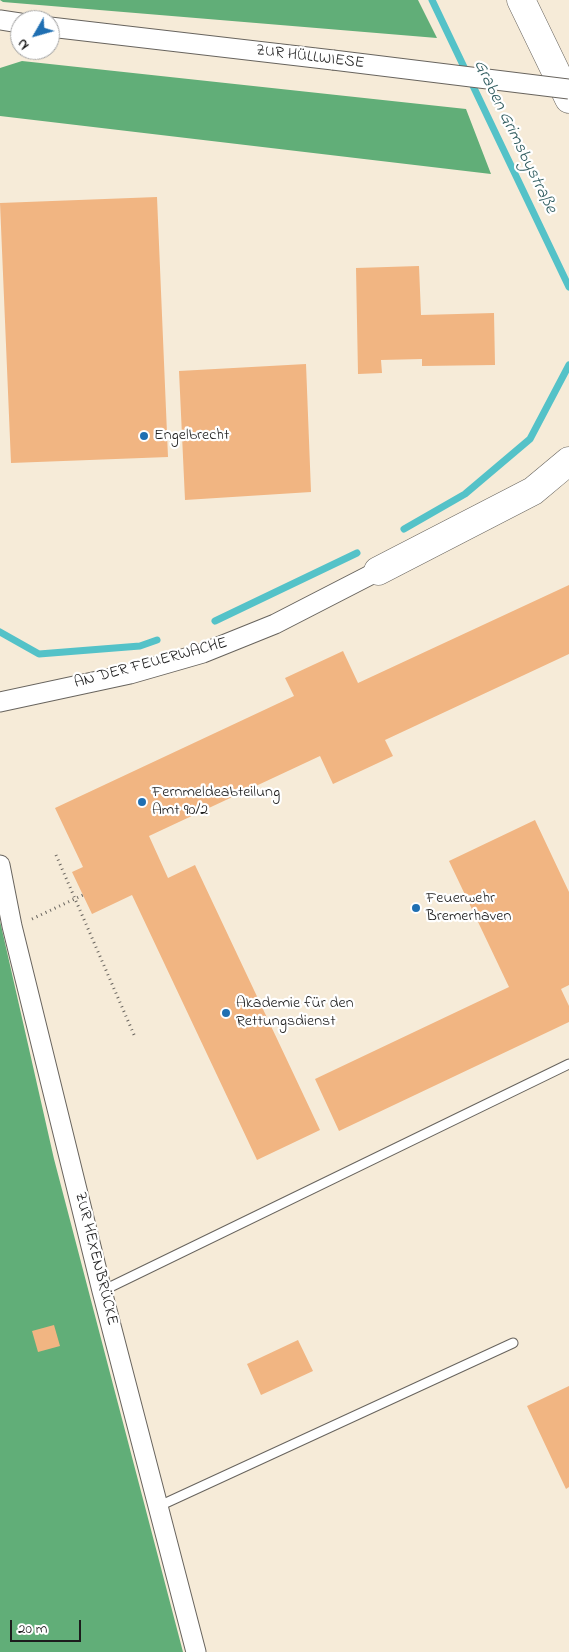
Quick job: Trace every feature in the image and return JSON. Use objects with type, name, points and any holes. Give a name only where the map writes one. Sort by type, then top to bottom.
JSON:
[{"type":"highway","points":[[521,0],[569,99]]},
{"type":"highway","points":[[378,571],[533,491],[569,461]]},
{"type":"highway","points":[[533,491],[569,484]]},
{"type":"street","name":"ZUR HÜLLWIESE","points":[[60,28],[569,89]]},
{"type":"street","name":"AN DER FEUERWACHE","points":[[0,702],[130,674],[203,653],[275,624],[378,571]]},
{"type":"street","name":"ZUR HEXENBRÜCKE","points":[[0,865],[12,926],[102,1291],[196,1652]]},
{"type":"lane","points":[[102,1291],[569,1064]]},
{"type":"lane","points":[[157,1508],[513,1343]]},
{"type":"path","points":[[56,855],[135,1036]]},
{"type":"path","points":[[12,926],[39,917],[83,895]]},
{"type":"green space","points":[[0,0],[418,0],[437,38],[3,2]]},
{"type":"green space","points":[[22,61],[466,109],[491,174],[0,116],[0,68]]},
{"type":"green space","points":[[0,921],[54,1159],[183,1652],[0,1652]]},
{"type":"building","points":[[157,197],[168,457],[11,463],[0,203]]},
{"type":"building","points":[[419,266],[421,315],[494,313],[495,365],[422,366],[422,359],[381,360],[382,373],[358,374],[356,268]]},
{"type":"building","points":[[306,364],[311,492],[185,500],[179,371]]},
{"type":"building","points":[[569,585],[569,654],[385,740],[393,756],[333,784],[320,756],[149,836],[168,878],[195,865],[320,1130],[257,1160],[132,895],[92,914],[72,872],[83,867],[55,808],[294,696],[285,678],[343,651],[358,683]]},
{"type":"building","points":[[535,820],[569,892],[569,985],[561,989],[569,1006],[569,1022],[339,1131],[315,1079],[509,987],[449,861]]},
{"type":"building","points":[[54,1325],[60,1346],[38,1352],[32,1331]]},
{"type":"building","points":[[298,1340],[313,1371],[261,1395],[247,1364]]},
{"type":"building","points":[[569,1386],[569,1487],[566,1489],[527,1406]]},
{"type":"waterway","name":"Graben Grimsbystraße","points":[[432,0],[569,287]]},
{"type":"waterway","points":[[404,529],[465,494],[530,439],[569,365]]},
{"type":"waterway","points":[[215,621],[357,553]]},
{"type":"waterway","points":[[0,632],[39,654],[140,646],[157,640]]},
{"type":"place","name":"Engelbrecht","points":[[144,436]]},
{"type":"place","name":"Fernmeldeabteilung Amt 90/2","points":[[142,802]]},
{"type":"place","name":"Feuerwehr Bremerhaven","points":[[416,908]]},
{"type":"place","name":"Akademie für den Rettungsdienst","points":[[226,1013]]}]
